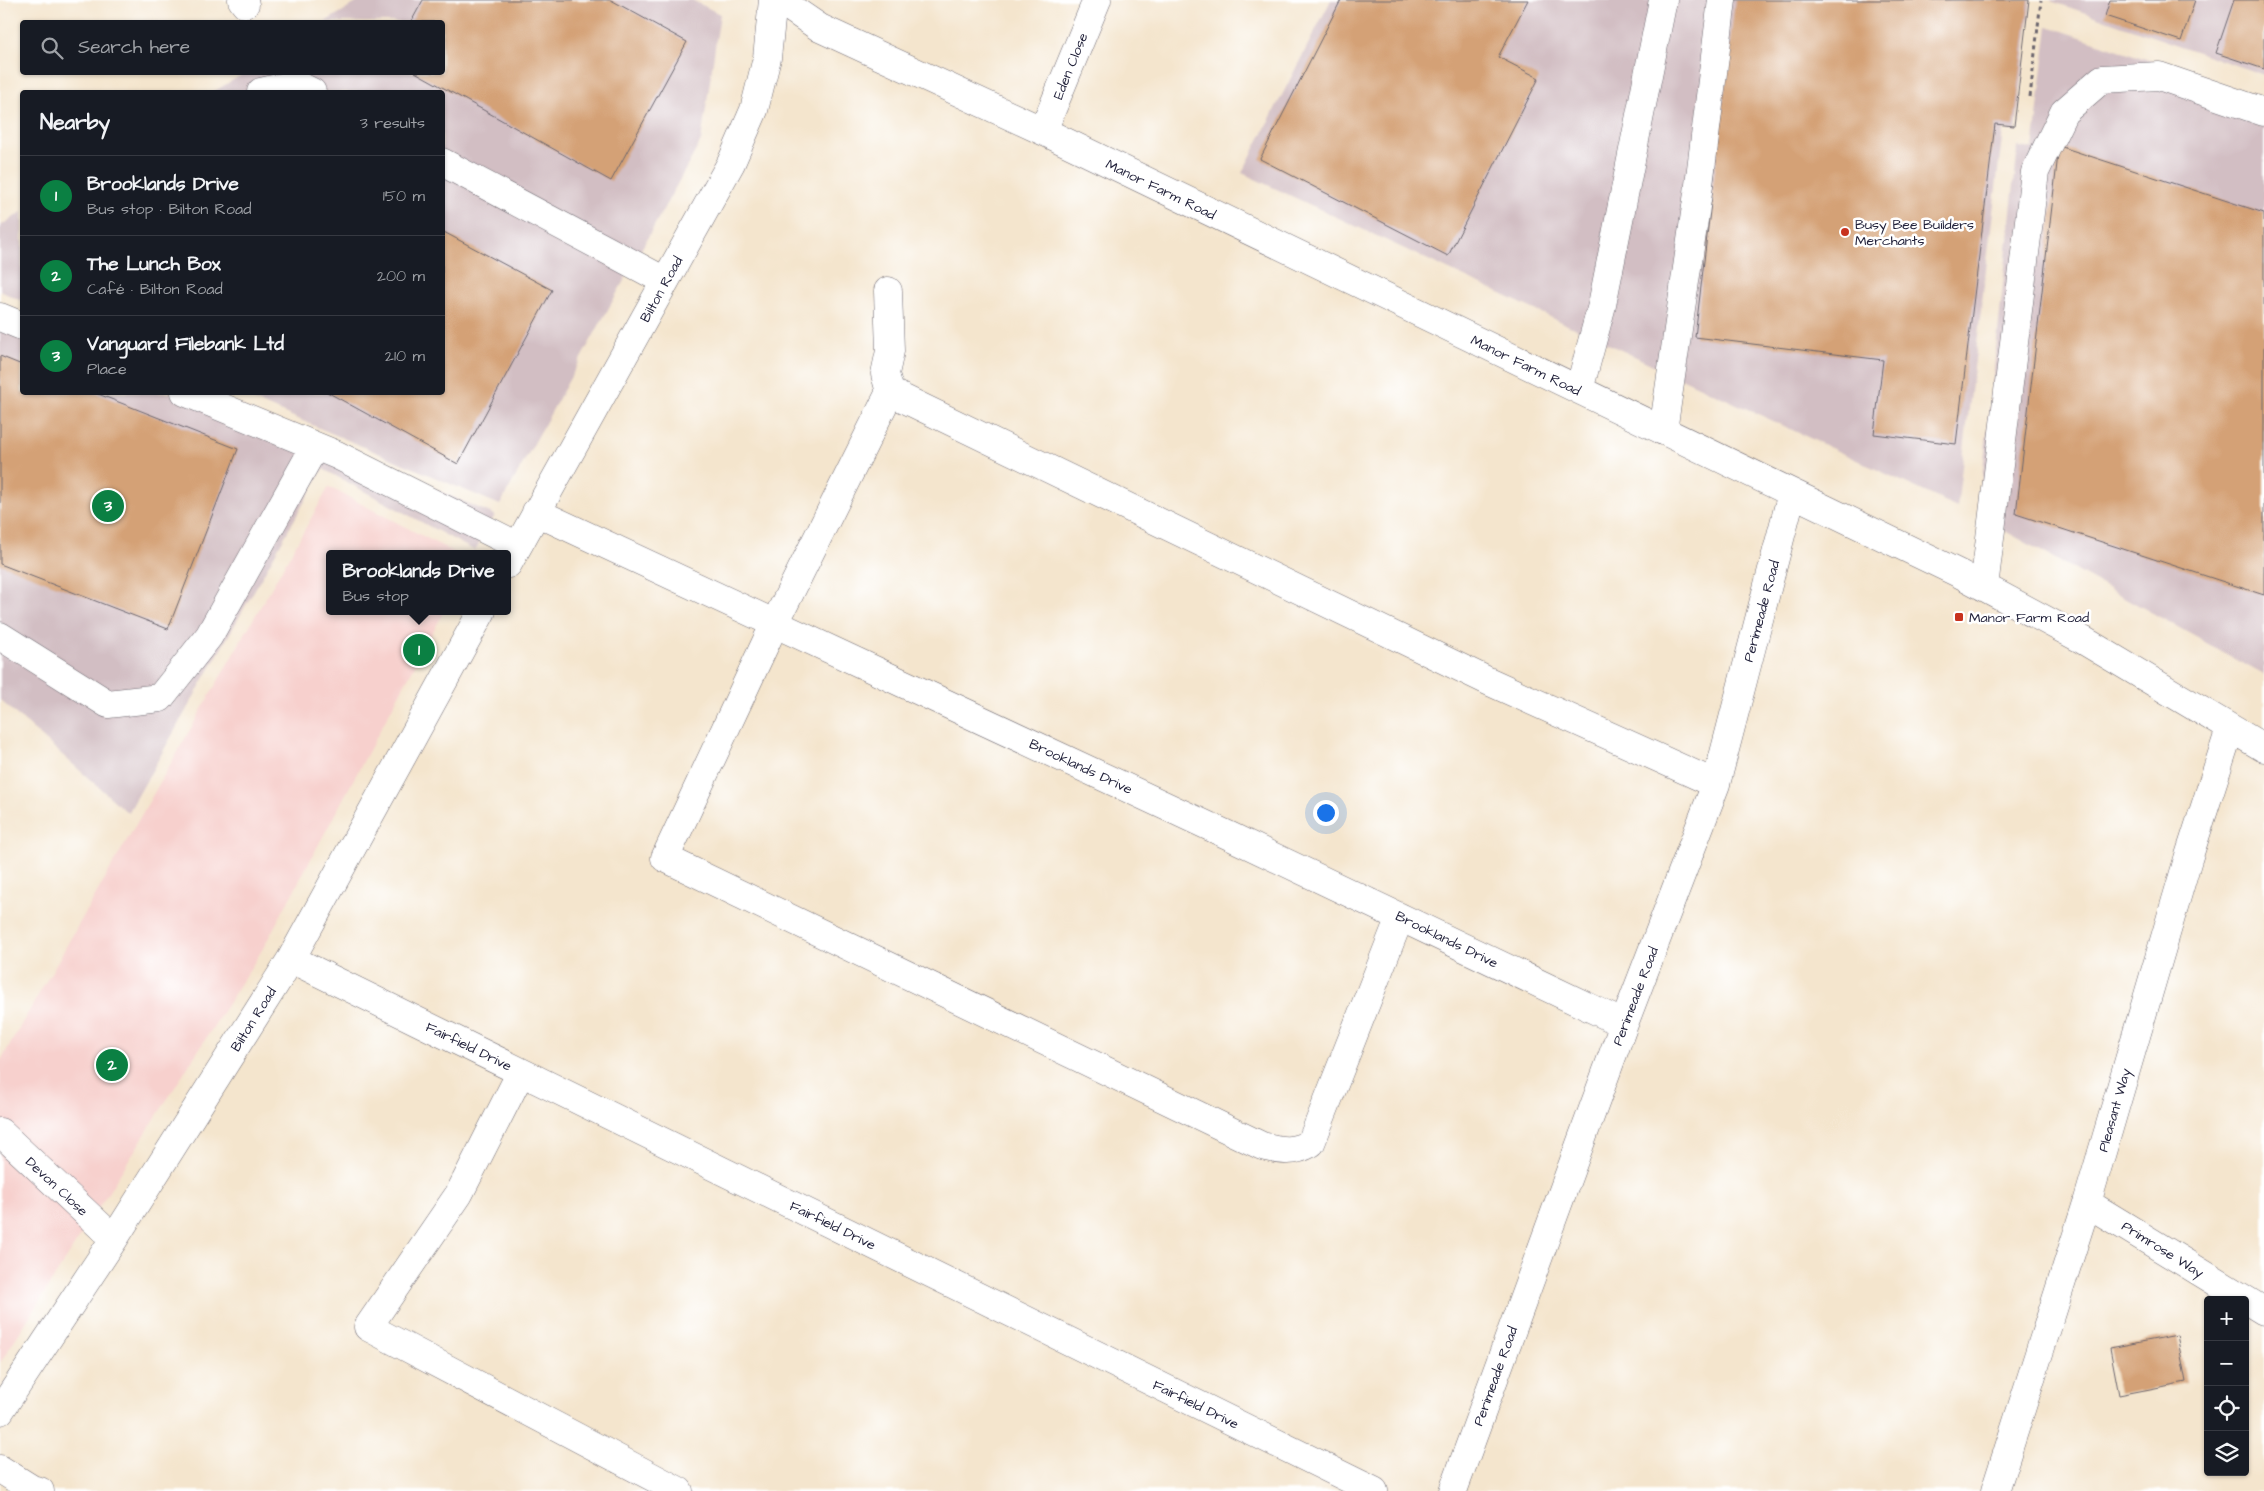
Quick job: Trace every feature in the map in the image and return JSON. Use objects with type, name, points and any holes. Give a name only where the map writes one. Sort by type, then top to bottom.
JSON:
[{"type":"street","name":"Bilton Road","points":[[513,555],[731,163],[754,110],[768,58],[773,0]]},
{"type":"street","name":"Manor Farm Road","points":[[778,0],[820,28],[1042,132],[1984,587],[2083,640],[2264,748]]},
{"type":"street","name":"Eden Close","points":[[1042,132],[1097,0]]},
{"type":"street","points":[[1579,390],[1602,305],[1663,0]]},
{"type":"street","points":[[1663,431],[1698,193],[1722,0]]},
{"type":"street","points":[[1984,587],[2035,172],[2064,112],[2102,79],[2158,76],[2264,112]]},
{"type":"street","points":[[270,90],[296,84],[308,90]]},
{"type":"street","points":[[445,164],[665,282]]},
{"type":"street","points":[[888,292],[890,351],[885,374],[890,392],[775,623],[665,858],[1262,1146],[1286,1152],[1298,1150],[1311,1143],[1400,916]]},
{"type":"street","points":[[0,316],[20,325]]},
{"type":"street","points":[[890,392],[1488,681],[1716,784]]},
{"type":"street","points":[[192,395],[315,446],[504,550]]},
{"type":"street","points":[[0,636],[108,704],[160,698],[209,636],[315,446]]},
{"type":"street","name":"Perimeade Road","points":[[1453,1491],[1624,1024],[1716,784],[1792,493]]},
{"type":"street","name":"Brooklands Drive","points":[[536,512],[1400,916],[1624,1024]]},
{"type":"street","name":"Bilton Road","points":[[0,1411],[114,1239],[291,959],[480,615]]},
{"type":"street","name":"Pleasant Way","points":[[1995,1491],[2087,1203],[2188,859],[2230,729]]},
{"type":"street","name":"Fairfield Drive","points":[[291,959],[1374,1491]]},
{"type":"street","points":[[521,1072],[459,1194],[368,1327],[679,1491]]},
{"type":"street","name":"Devon Close","points":[[0,1132],[114,1239]]},
{"type":"street","name":"Primrose Way","points":[[2087,1203],[2264,1311]]},
{"type":"street","points":[[0,1470],[32,1489],[40,1491]]},
{"type":"shaded area","points":[[361,0],[692,0],[720,14],[701,141],[500,505],[242,395],[445,395],[445,90],[216,90],[242,75],[445,75],[445,20],[328,20]]},
{"type":"shaded area","points":[[1331,0],[2031,0],[2016,131],[2003,130],[1957,507],[1242,173]]},
{"type":"shaded area","points":[[2264,0],[2264,75],[2051,1]]},
{"type":"shaded area","points":[[2048,26],[2264,99],[2264,675],[1978,516],[2018,147],[2033,149]]},
{"type":"shaded area","points":[[20,213],[20,300],[0,291],[0,226]]},
{"type":"shaded area","points":[[0,304],[20,312],[20,395],[214,395],[495,515],[476,550],[473,550],[323,469],[128,813],[0,700]]},
{"type":"shaded area","points":[[329,487],[449,550],[326,550],[326,615],[442,615],[262,950],[0,1363],[0,1062]]},
{"type":"building","points":[[423,0],[611,0],[687,42],[611,181],[420,75],[445,75],[445,20],[412,20]]},
{"type":"building","points":[[1341,0],[1528,0],[1498,57],[1539,78],[1448,256],[1260,159]]},
{"type":"building","name":"Busy Bee Builders Merchants","points":[[1735,0],[2029,0],[2014,126],[1995,124],[1956,444],[1874,434],[1883,360],[1695,337]]},
{"type":"building","points":[[2110,0],[2195,0],[2181,41],[2105,16]]},
{"type":"building","points":[[2234,0],[2264,0],[2264,69],[2216,53]]},
{"type":"building","points":[[2059,146],[2264,213],[2264,595],[2016,514]]},
{"type":"building","points":[[445,233],[552,290],[458,464],[332,395],[445,395]]},
{"type":"building","points":[[0,356],[20,364],[20,395],[101,395],[238,449],[168,629],[0,564]]},
{"type":"building","points":[[2177,1335],[2186,1382],[2119,1395],[2110,1348]]},
{"type":"place","name":"Busy Bee Builders Merchants","points":[[1845,232]]},
{"type":"place","name":"Vanguard Filebank Ltd","points":[[108,506]]},
{"type":"place","name":"Manor Farm Road","points":[[1959,617]]},
{"type":"place","name":"Brooklands Drive","points":[[419,650]]},
{"type":"place","name":"The Lunch Box","points":[[112,1065]]}]
